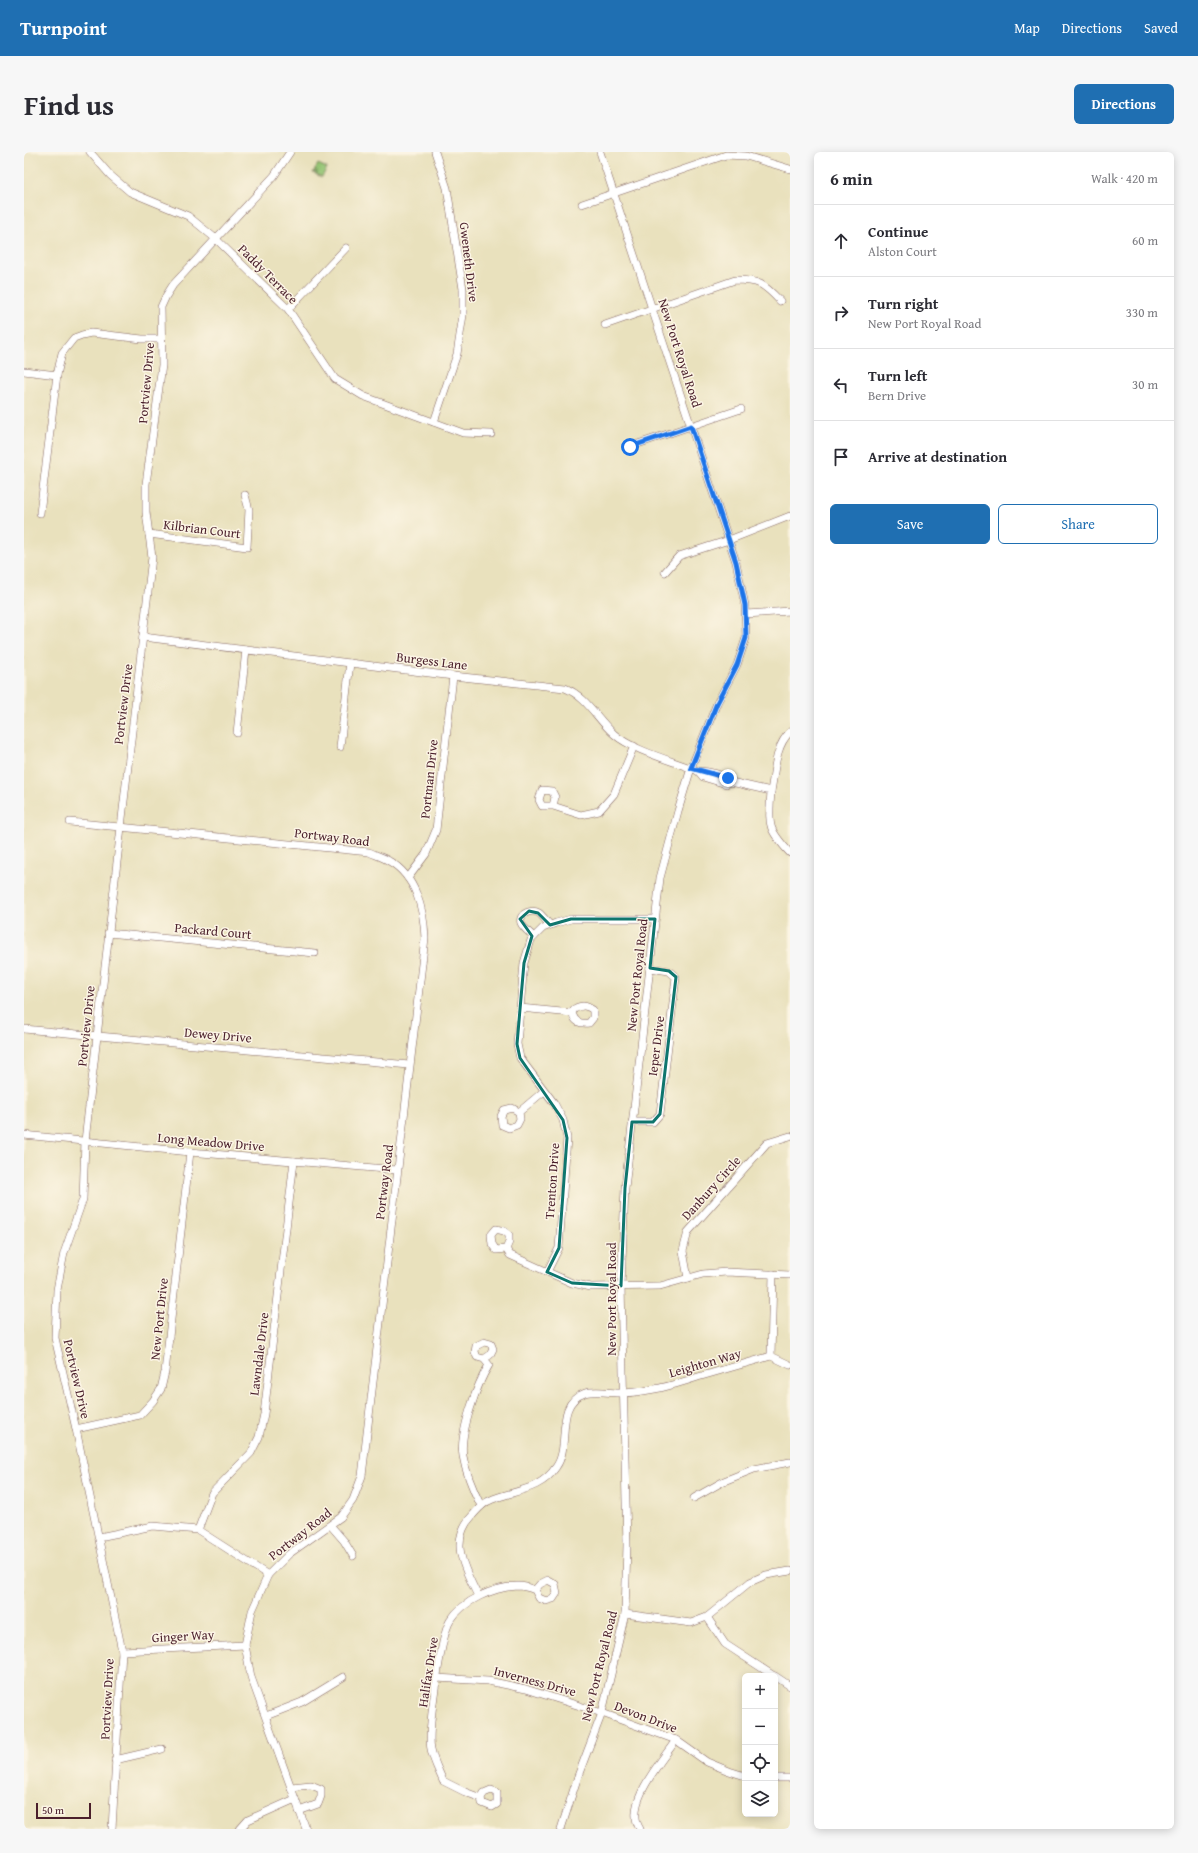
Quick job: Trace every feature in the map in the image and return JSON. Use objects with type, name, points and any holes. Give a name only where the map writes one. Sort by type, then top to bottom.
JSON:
[{"type":"street","name":"Paddy Terrace","points":[[90,152],[110,175],[130,192],[188,216],[216,239],[288,309],[335,379],[362,396],[463,433],[490,434]]},
{"type":"street","name":"Portview Drive","points":[[112,1829],[122,1651],[76,1430],[55,1338],[57,1290],[63,1260],[83,1198],[85,1141],[152,557],[146,512],[146,484],[162,365],[162,308],[166,296],[173,285],[274,176],[290,152]]},
{"type":"street","name":"Gweneth Drive","points":[[434,422],[457,354],[463,315],[463,289],[447,188],[435,152]]},
{"type":"street","name":"New Port Royal Road","points":[[561,1829],[578,1776],[602,1713],[625,1614],[627,1545],[621,1286],[625,1188],[660,878],[678,811],[695,770],[717,703],[737,665],[746,638],[745,605],[736,562],[600,152]]},
{"type":"street","points":[[582,204],[726,155],[759,155],[790,169]]},
{"type":"street","points":[[288,309],[346,248]]},
{"type":"street","points":[[605,325],[735,280],[752,280],[766,286],[780,301]]},
{"type":"street","points":[[40,513],[57,375],[62,353],[74,338],[91,333],[142,339],[162,339]]},
{"type":"street","points":[[24,371],[57,375]]},
{"type":"street","points":[[630,447],[742,409]]},
{"type":"street","name":"Kilbrian Court","points":[[150,534],[247,547],[249,510],[245,495]]},
{"type":"street","points":[[665,572],[678,556],[729,540],[790,516]]},
{"type":"street","points":[[746,614],[790,611]]},
{"type":"street","name":"Burgess Lane","points":[[143,637],[453,676],[565,688],[582,698],[614,735],[634,746],[695,770],[728,778],[731,782],[771,791]]},
{"type":"street","points":[[237,733],[246,650]]},
{"type":"street","points":[[340,747],[350,663]]},
{"type":"street","name":"Portman Drive","points":[[408,878],[426,854],[436,830],[453,676]]},
{"type":"street","points":[[790,732],[784,737],[779,750],[771,791],[769,823],[774,835],[790,853]]},
{"type":"street","points":[[553,806],[581,815],[599,811],[614,794],[634,746]]},
{"type":"street","name":"Portway Road","points":[[70,822],[369,852],[390,862],[408,878],[417,895],[424,918],[425,938],[409,1064],[362,1476],[352,1500],[341,1517],[331,1526],[289,1554],[268,1575],[252,1611],[245,1645],[251,1677],[306,1829]]},
{"type":"street","points":[[550,925],[538,913],[530,911],[523,914],[520,919],[522,925],[534,937],[543,928],[571,919],[655,919]]},
{"type":"street","name":"Packard Court","points":[[108,933],[316,953]]},
{"type":"street","name":"Trenton Drive","points":[[534,937],[531,940],[524,963],[517,1044],[520,1058],[563,1120],[567,1138],[559,1248],[547,1272]]},
{"type":"street","name":"Ieper Drive","points":[[632,1122],[653,1122],[660,1114],[676,977],[669,970],[650,968]]},
{"type":"street","points":[[520,1008],[572,1013]]},
{"type":"street","name":"Dewey Drive","points":[[24,1029],[409,1064]]},
{"type":"street","points":[[519,1112],[544,1091]]},
{"type":"street","name":"Long Meadow Drive","points":[[24,1135],[190,1152],[397,1170]]},
{"type":"street","name":"Danbury Circle","points":[[688,1278],[683,1251],[688,1232],[767,1143],[790,1136]]},
{"type":"street","name":"New Port Drive","points":[[76,1430],[140,1415],[154,1401],[161,1389],[165,1372],[190,1152]]},
{"type":"street","name":"Lawndale Drive","points":[[198,1530],[212,1493],[251,1453],[259,1437],[264,1414],[294,1161]]},
{"type":"street","points":[[506,1249],[510,1255],[572,1283],[591,1286],[660,1286],[703,1274],[726,1272],[790,1275]]},
{"type":"street","points":[[774,1274],[771,1356],[790,1365]]},
{"type":"street","name":"Leighton Way","points":[[478,1596],[465,1569],[459,1551],[460,1537],[466,1522],[481,1506],[492,1499],[532,1487],[543,1480],[557,1467],[561,1454],[566,1411],[575,1398],[586,1392],[624,1393],[661,1388],[771,1356]]},
{"type":"street","points":[[481,1506],[468,1478],[462,1455],[464,1434],[473,1400],[489,1365],[484,1359]]},
{"type":"street","points":[[694,1498],[724,1481],[754,1469],[790,1462]]},
{"type":"street","points":[[99,1538],[153,1526],[198,1530],[268,1575]]},
{"type":"street","points":[[331,1526],[344,1541],[352,1556]]},
{"type":"street","points":[[625,1614],[691,1622],[707,1617],[750,1582],[766,1575],[790,1571]]},
{"type":"street","name":"Halifax Drive","points":[[481,1798],[464,1792],[443,1781],[431,1749],[436,1678],[449,1621],[478,1596],[491,1591],[518,1586],[536,1590]]},
{"type":"street","points":[[707,1617],[725,1644],[770,1673]]},
{"type":"street","name":"Ginger Way","points":[[122,1651],[245,1645]]},
{"type":"street","points":[[266,1716],[302,1702],[343,1677]]},
{"type":"street","name":"Inverness Drive","points":[[436,1678],[488,1681],[503,1684],[526,1689],[602,1713]]},
{"type":"street","points":[[778,1678],[790,1686]]},
{"type":"street","name":"Devon Drive","points":[[602,1713],[676,1740],[707,1762],[729,1772],[742,1775]]},
{"type":"street","points":[[640,1829],[635,1810],[640,1792],[676,1740]]},
{"type":"street","points":[[115,1760],[162,1749]]},
{"type":"street","points":[[778,1778],[790,1778]]},
{"type":"street","points":[[291,1787],[311,1785],[321,1789],[321,1796],[318,1804],[299,1811]]},
{"type":"street","points":[[240,1829],[248,1820],[295,1799]]},
{"type":"highlighted area","points":[[529,911],[538,913],[550,925],[571,919],[655,919],[650,968],[669,971],[676,977],[660,1114],[653,1122],[632,1122],[625,1188],[621,1286],[572,1283],[547,1272],[559,1248],[567,1138],[563,1120],[520,1058],[517,1044],[524,963],[532,936],[520,919]]},
{"type":"green space","points":[[318,164],[327,168],[322,177],[313,173]]},
{"type":"route","points":[[630,447],[691,426],[736,562],[745,605],[746,638],[737,665],[717,703],[691,768],[728,778]]}]
